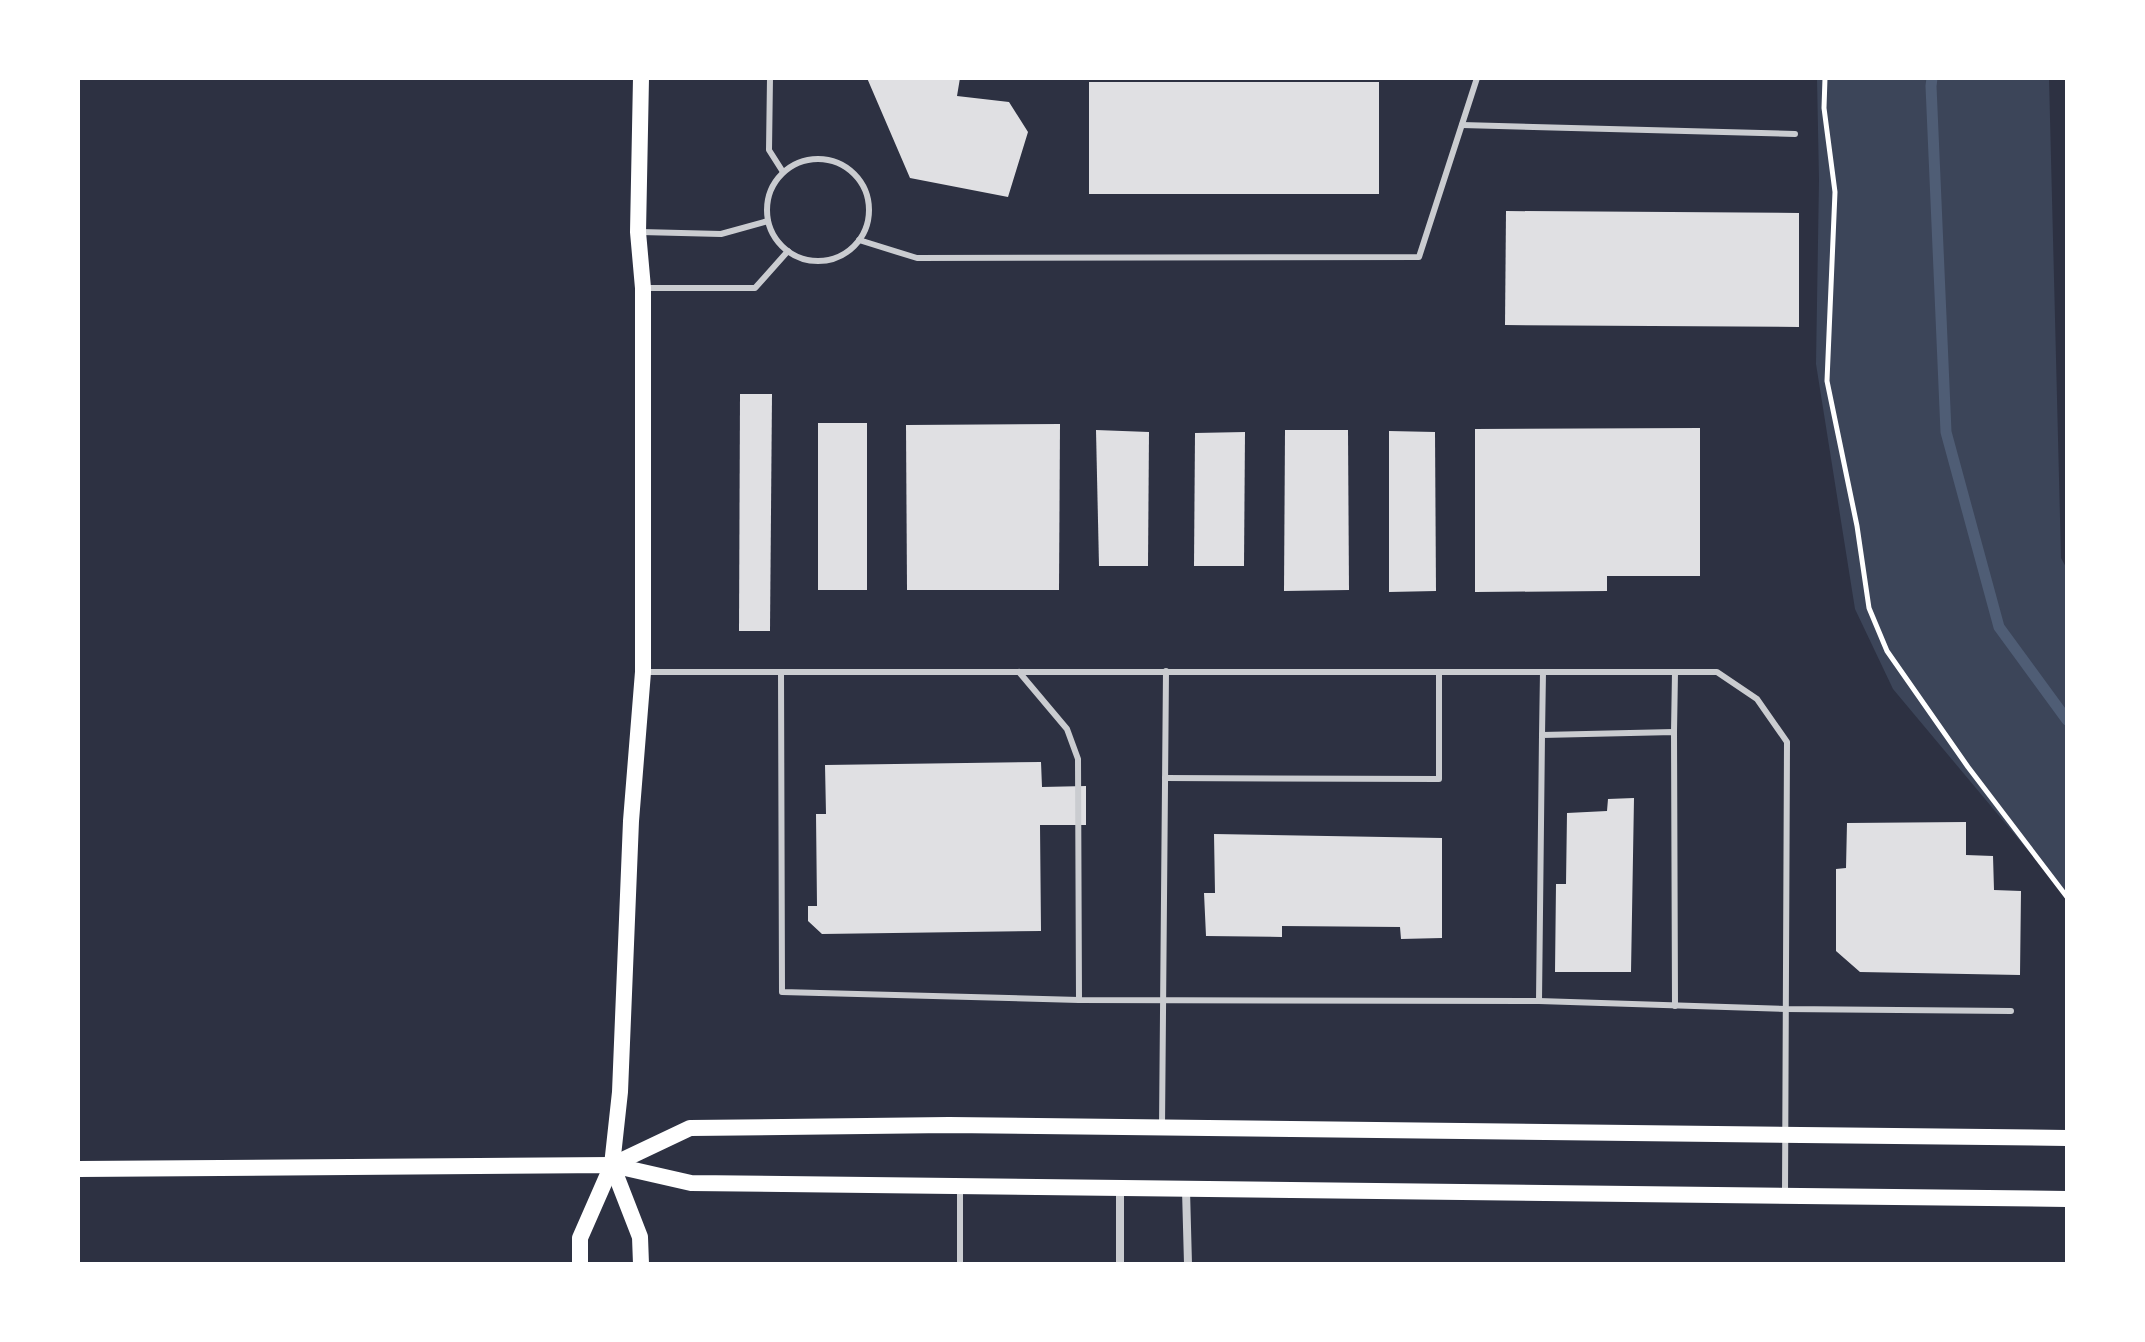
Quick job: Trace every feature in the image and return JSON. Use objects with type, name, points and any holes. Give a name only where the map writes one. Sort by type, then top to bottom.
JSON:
[{"type":"main road","points":[[580,1264],[580,1238],[612,1165],[620,1092],[631,821],[643,672],[643,288],[638,232],[641,78]]},
{"type":"main road","points":[[612,1165],[690,1128],[949,1125],[2067,1138]]},
{"type":"main road","points":[[612,1165],[640,1237],[641,1264]]},
{"type":"main road","points":[[78,1169],[612,1165],[691,1183],[2067,1199]]},
{"type":"street","points":[[1120,1189],[1120,1264]]},
{"type":"street","points":[[1186,1190],[1188,1264]]},
{"type":"lane","points":[[770,78],[769,150],[783,172]]},
{"type":"lane","points":[[859,240],[917,258],[1419,257],[1477,78]]},
{"type":"lane","points":[[1462,125],[1795,134]]},
{"type":"lane","points":[[815,158],[849,168],[861,181],[868,198],[869,215],[859,240],[839,256],[822,261],[804,259],[788,251],[772,233],[768,221],[767,203],[772,187],[783,172],[815,158]]},
{"type":"lane","points":[[638,232],[721,234],[768,221]]},
{"type":"lane","points":[[643,288],[755,288],[788,251]]},
{"type":"lane","points":[[1162,1127],[1166,671]]},
{"type":"lane","points":[[643,672],[1717,672],[1757,699],[1787,742],[1785,1196]]},
{"type":"lane","points":[[781,672],[782,992],[1079,1000],[1539,1001],[1786,1009],[2011,1011]]},
{"type":"lane","points":[[1019,672],[1067,729],[1078,759],[1079,1000]]},
{"type":"lane","points":[[1539,1001],[1543,672]]},
{"type":"lane","points":[[1675,672],[1675,1006]]},
{"type":"lane","points":[[1165,778],[1439,779],[1439,673]]},
{"type":"lane","points":[[1542,735],[1674,732]]},
{"type":"lane","points":[[960,1187],[960,1264]]},
{"type":"path","points":[[1825,78],[1824,108],[1835,192],[1827,381],[1857,526],[1869,608],[1887,651],[1968,767],[2067,897]]},
{"type":"shaded area","points":[[1817,78],[2049,78],[2061,558],[2067,569],[2067,897],[1893,689],[1855,609],[1816,364]]},
{"type":"building","points":[[867,78],[960,78],[957,96],[1009,102],[1028,132],[1008,197],[910,178]]},
{"type":"building","points":[[1089,82],[1379,82],[1379,194],[1089,194]]},
{"type":"building","points":[[1506,211],[1799,213],[1799,327],[1505,325]]},
{"type":"building","points":[[740,394],[772,394],[770,631],[739,631]]},
{"type":"building","points":[[818,423],[867,423],[867,590],[818,590]]},
{"type":"building","points":[[1060,424],[1059,590],[907,590],[906,425]]},
{"type":"building","points":[[1700,428],[1700,576],[1607,576],[1607,591],[1475,592],[1475,429]]},
{"type":"building","points":[[1096,430],[1149,432],[1148,566],[1099,566]]},
{"type":"building","points":[[1285,430],[1348,430],[1349,590],[1284,591]]},
{"type":"building","points":[[1389,431],[1435,432],[1436,591],[1389,592]]},
{"type":"building","points":[[1245,432],[1244,566],[1194,566],[1195,433]]},
{"type":"building","points":[[1041,762],[1042,787],[1086,786],[1086,825],[1040,825],[1041,931],[822,934],[808,921],[808,906],[817,906],[816,814],[826,814],[825,765]]},
{"type":"building","points":[[1634,798],[1631,972],[1555,972],[1556,884],[1566,884],[1567,813],[1607,811],[1608,799]]},
{"type":"building","points":[[1966,822],[1966,855],[1993,856],[1994,890],[2021,891],[2020,975],[1860,972],[1836,951],[1836,869],[1846,868],[1847,823]]},
{"type":"building","points":[[1214,834],[1442,838],[1442,938],[1401,939],[1400,927],[1282,926],[1282,937],[1206,936],[1204,893],[1215,893]]},
{"type":"waterway","points":[[1932,78],[1946,432],[1999,627],[2067,720]]}]
